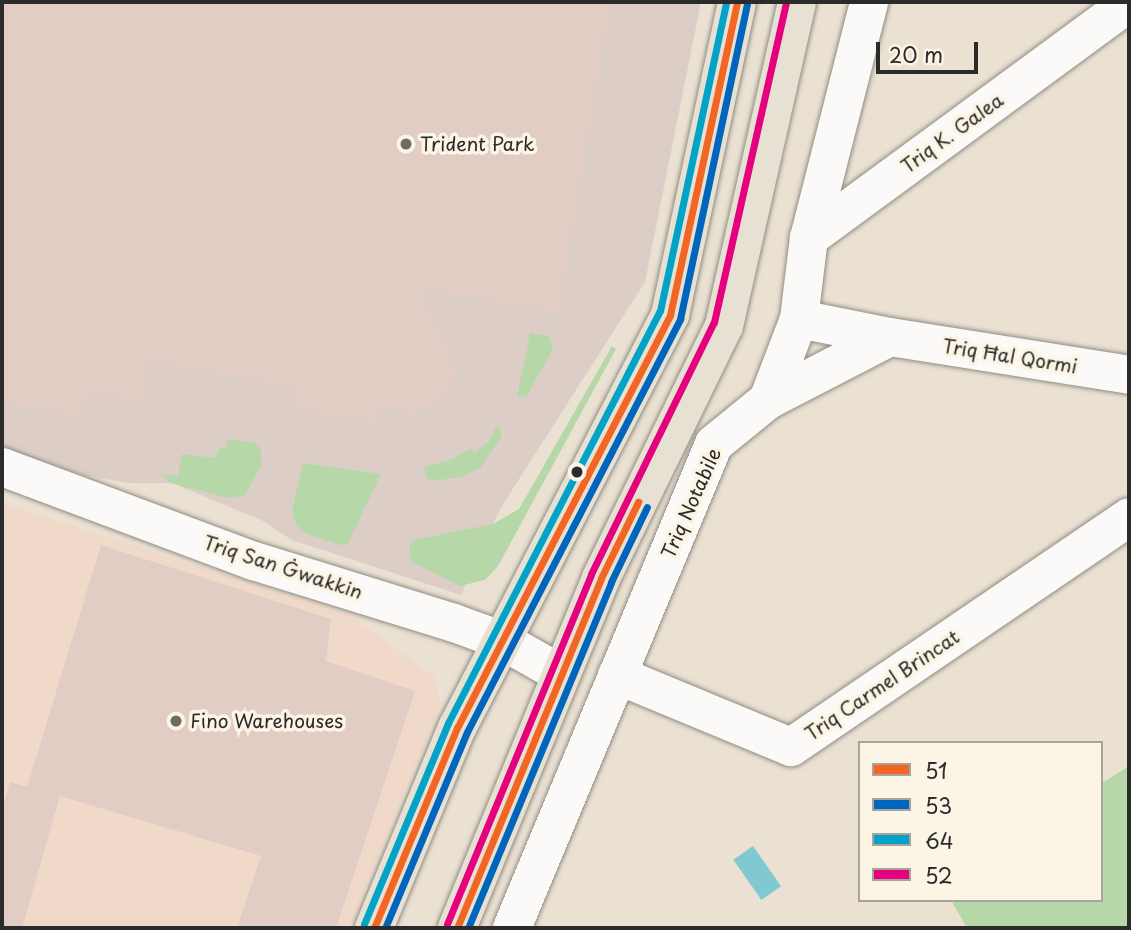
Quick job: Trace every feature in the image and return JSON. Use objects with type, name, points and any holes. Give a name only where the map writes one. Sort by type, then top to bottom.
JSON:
[{"type":"main road","points":[[374,928],[450,741],[670,316],[737,2]]},
{"type":"main road","points":[[457,928],[601,578],[724,326],[797,2]]},
{"type":"street","name":"Triq Notabile","points":[[512,928],[714,444],[768,400],[799,319],[809,238],[869,2]]},
{"type":"street","name":"Triq K. Galea","points":[[809,238],[1129,3]]},
{"type":"street","name":"Triq Ħal Qormi","points":[[799,319],[890,337],[1129,375]]},
{"type":"street","points":[[768,400],[890,337]]},
{"type":"street","name":"Triq San Ġwakkin","points":[[2,467],[254,561],[355,590],[501,640],[561,674]]},
{"type":"street","name":"Triq Carmel Brincat","points":[[617,675],[792,747],[1129,517]]},
{"type":"shaded area","points":[[2,2],[701,2],[645,282],[500,509],[461,595],[292,540],[261,520],[172,483],[128,483],[83,475],[2,453]]},
{"type":"shaded area","points":[[2,503],[348,614],[435,677],[440,705],[349,928],[2,928]]},
{"type":"green space","points":[[530,333],[549,336],[553,349],[526,397],[517,397]]},
{"type":"green space","points":[[612,346],[616,349],[498,566],[485,580],[460,586],[412,562],[409,546],[414,540],[493,524],[519,509]]},
{"type":"green space","points":[[497,426],[501,430],[501,437],[481,467],[461,477],[432,481],[427,478],[424,467],[453,459],[472,448],[474,453],[488,442]]},
{"type":"green space","points":[[228,439],[254,443],[261,449],[261,466],[245,495],[230,498],[170,483],[161,474],[178,476],[182,454],[215,458],[220,447],[226,448]]},
{"type":"green space","points":[[303,463],[381,474],[347,545],[305,533],[296,525],[292,511]]},
{"type":"green space","points":[[1129,766],[1129,928],[967,928],[952,902],[1103,902],[1103,783]]},
{"type":"water","points":[[753,846],[781,886],[761,900],[733,860]]},
{"type":"building","points":[[2,2],[611,2],[559,313],[420,289],[455,366],[453,386],[432,406],[411,415],[380,406],[378,424],[291,410],[294,388],[150,361],[143,402],[87,393],[82,418],[2,404]]},
{"type":"building","name":"Fino Warehouses","points":[[101,545],[331,619],[326,661],[415,691],[336,928],[237,928],[261,856],[60,796],[22,928],[2,928],[2,809],[10,782],[27,787]]},
{"type":"transit line","name":"64","points":[[364,924],[448,723],[660,311],[726,2]]},
{"type":"transit line","name":"51","points":[[374,928],[457,728],[670,315],[737,2]]},
{"type":"transit line","name":"52","points":[[447,924],[591,574],[714,322],[786,2]]},
{"type":"transit line","name":"53","points":[[385,928],[467,732],[680,319],[747,4]]},
{"type":"transit line","name":"51","points":[[457,928],[601,578],[638,502]]},
{"type":"transit line","name":"53","points":[[468,928],[611,582],[647,507]]},
{"type":"place","name":"Trident Park","points":[[406,144]]},
{"type":"place","name":"Fino Warehouses","points":[[176,721]]}]
